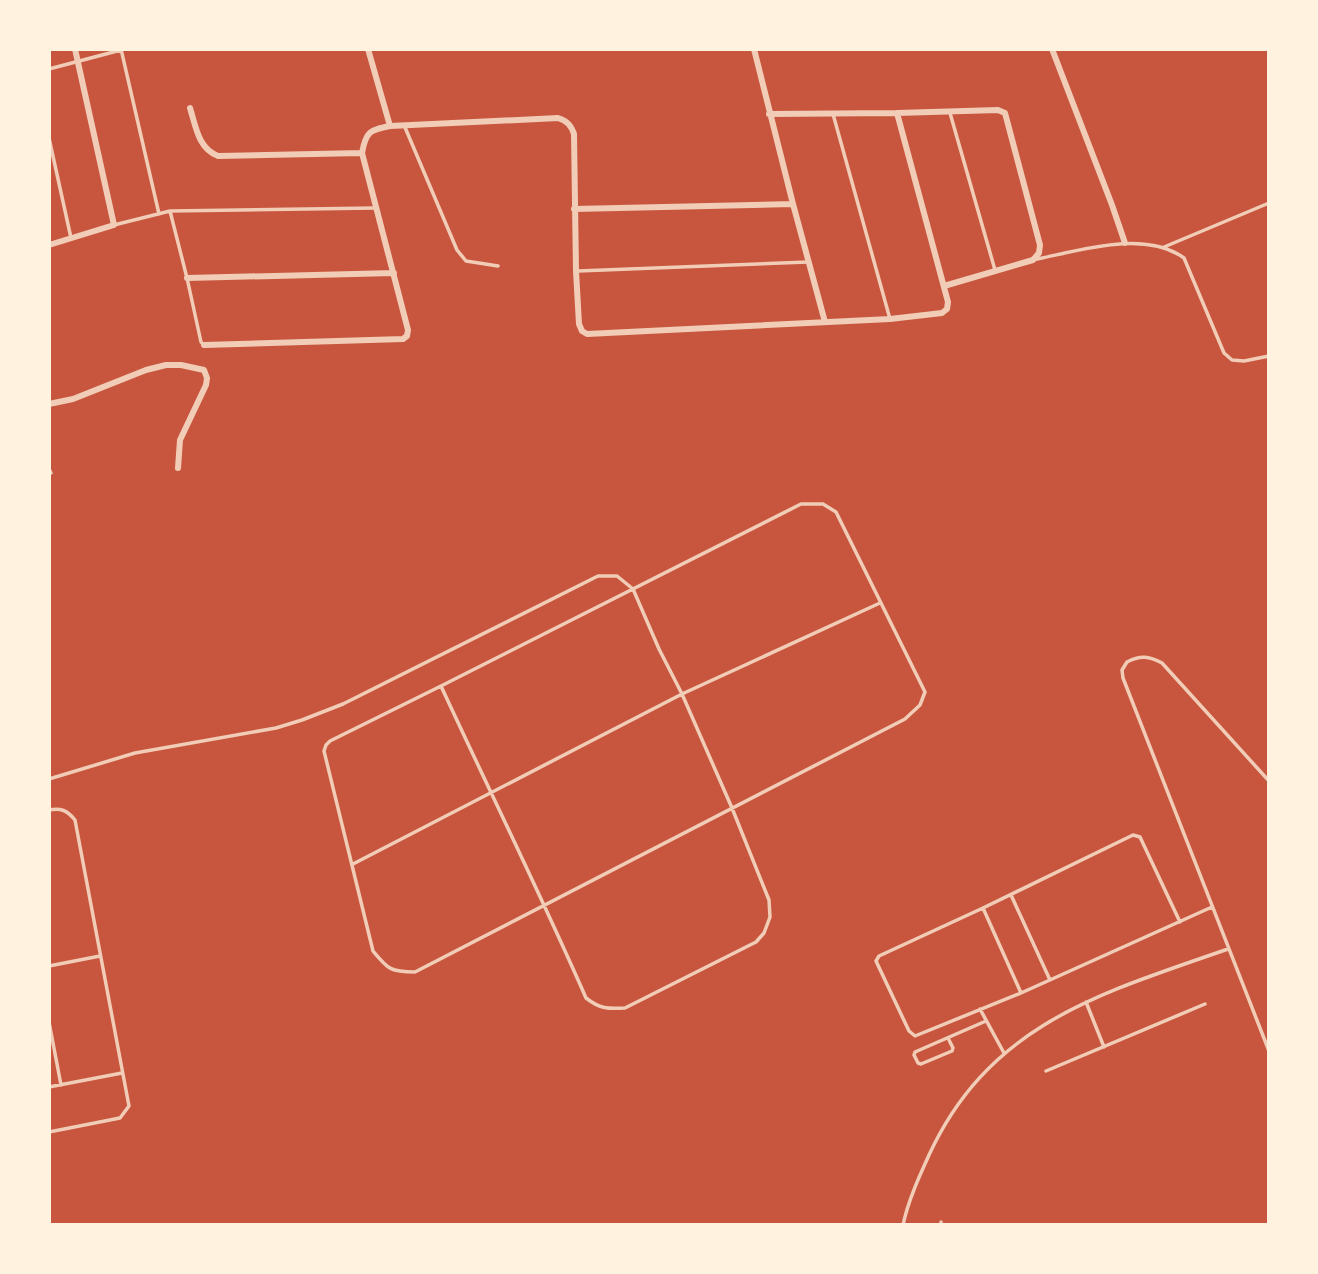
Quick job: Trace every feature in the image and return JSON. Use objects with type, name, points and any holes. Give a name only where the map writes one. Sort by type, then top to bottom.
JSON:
[{"type":"street","points":[[49,245],[114,225],[75,49]]},
{"type":"street","points":[[368,49],[390,126]]},
{"type":"street","points":[[754,49],[825,322]]},
{"type":"street","points":[[1052,49],[1125,243]]},
{"type":"street","points":[[190,108],[204,147],[218,156],[362,153]]},
{"type":"street","points":[[769,114],[998,110],[1005,113],[1040,245],[1039,253],[1033,260],[944,286]]},
{"type":"street","points":[[204,345],[402,339],[407,336],[408,330],[394,272],[362,153],[368,133],[390,126],[558,118],[571,126],[574,134],[579,324],[587,334],[890,319],[942,313],[947,309],[948,302],[897,113]]},
{"type":"street","points":[[574,209],[793,204]]},
{"type":"street","points":[[187,278],[394,272]]},
{"type":"street","points":[[49,404],[73,399],[146,370],[166,365],[204,370],[206,385],[180,440],[178,468]]},
{"type":"lane","points":[[49,69],[122,49],[159,214]]},
{"type":"lane","points":[[949,111],[995,270]]},
{"type":"lane","points":[[832,114],[890,319]]},
{"type":"lane","points":[[404,125],[457,250],[466,261],[498,266]]},
{"type":"lane","points":[[49,138],[71,238]]},
{"type":"lane","points":[[1163,247],[1269,203]]},
{"type":"lane","points":[[114,225],[170,211],[377,208]]},
{"type":"lane","points":[[170,211],[201,342],[204,345]]},
{"type":"lane","points":[[1033,260],[1125,243],[1163,247],[1184,258],[1224,353],[1232,360],[1244,361],[1269,356]]},
{"type":"lane","points":[[576,271],[808,261]]},
{"type":"lane","points":[[802,504],[823,504],[836,512],[925,692],[920,705],[905,719],[545,905],[415,972],[388,969],[373,951],[324,751],[326,745],[633,589],[802,504]]},
{"type":"lane","points":[[49,779],[135,752],[276,728],[318,713],[343,704],[598,576],[617,576],[633,589],[732,808],[769,900],[770,917],[764,933],[756,942],[625,1008],[597,1007],[586,998],[545,905],[441,687]]},
{"type":"lane","points":[[353,864],[682,694],[880,603]]},
{"type":"lane","points":[[1269,781],[1162,663],[1143,656],[1127,662],[1122,670],[1123,678],[1228,949],[1267,1040],[1269,1051]]},
{"type":"lane","points":[[49,810],[60,808],[69,812],[75,820],[129,1106],[120,1118],[49,1132]]},
{"type":"lane","points":[[1180,922],[1140,837],[1133,835],[879,956],[876,961],[915,1036],[1021,993],[1212,908]]},
{"type":"lane","points":[[1011,895],[1050,980]]},
{"type":"lane","points":[[983,908],[1021,993]]},
{"type":"lane","points":[[904,1225],[920,1174],[947,1120],[970,1088],[1004,1053],[1037,1028],[1086,1002],[1112,990],[1228,949]]},
{"type":"lane","points":[[49,966],[100,956]]},
{"type":"lane","points":[[1086,1002],[1104,1047]]},
{"type":"lane","points":[[1046,1071],[1205,1004]]},
{"type":"lane","points":[[980,1009],[1004,1053]]},
{"type":"lane","points":[[948,1038],[953,1051],[918,1063],[915,1052],[986,1021]]},
{"type":"lane","points":[[49,1022],[61,1085]]},
{"type":"lane","points":[[49,1087],[122,1073]]}]
